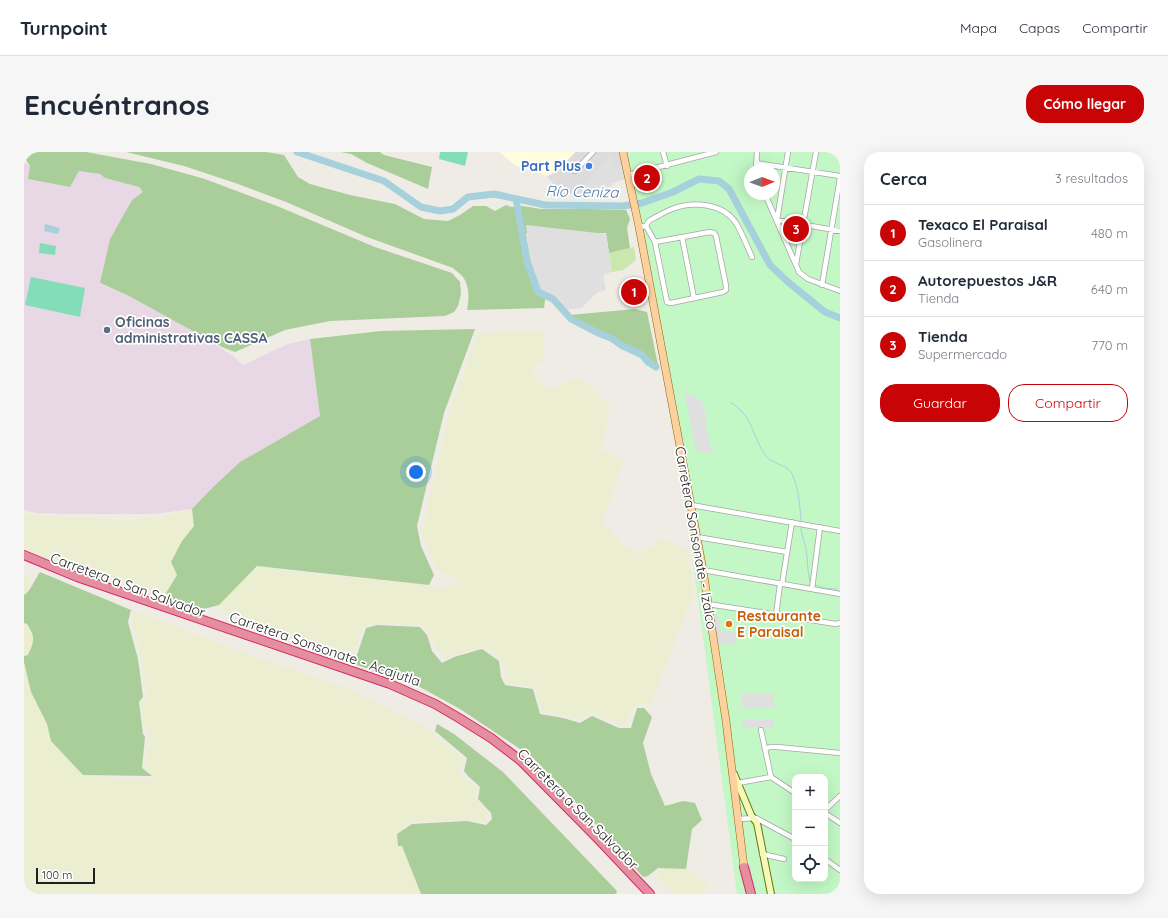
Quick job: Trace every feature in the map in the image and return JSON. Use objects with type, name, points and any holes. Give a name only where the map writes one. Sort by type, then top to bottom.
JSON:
[{"type":"highway","name":"Carretera Sonsonate - Acajutla","points":[[24,555],[77,577],[390,684],[435,704],[491,738],[520,760],[598,838],[650,894]]},
{"type":"highway","name":"Carretera a San Salvador","points":[[24,561],[113,595],[402,693],[435,709],[489,742],[526,771],[643,894]]},
{"type":"highway","points":[[744,867],[748,894]]},
{"type":"main road","points":[[623,152],[628,175]]},
{"type":"main road","name":"Carretera Sonsonate - Izalco","points":[[628,175],[636,210],[643,227],[703,570],[733,773],[744,867]]},
{"type":"street","points":[[575,171],[593,152]]},
{"type":"street","points":[[663,152],[667,166]]},
{"type":"street","points":[[628,175],[716,152]]},
{"type":"street","points":[[757,152],[756,163],[840,177],[822,285]]},
{"type":"street","points":[[777,220],[788,152]]},
{"type":"street","points":[[796,266],[816,152]]},
{"type":"street","points":[[768,200],[796,266],[804,276],[822,285],[840,291]]},
{"type":"street","points":[[655,242],[710,232],[714,232],[716,236],[726,290],[671,303],[667,302],[655,242],[643,227],[650,220],[672,209],[704,205],[713,206],[726,212],[736,223],[752,257]]},
{"type":"street","points":[[777,220],[840,231]]},
{"type":"street","points":[[682,238],[694,298]]},
{"type":"street","points":[[691,505],[840,530]]},
{"type":"street","points":[[776,615],[794,522]]},
{"type":"street","points":[[812,585],[820,527]]},
{"type":"street","points":[[697,537],[787,552]]},
{"type":"street","points":[[703,570],[781,584],[812,585],[839,594]]},
{"type":"street","points":[[708,604],[836,624],[840,623]]},
{"type":"street","points":[[760,730],[771,777],[792,792]]},
{"type":"street","points":[[765,749],[777,746],[840,753]]},
{"type":"street","points":[[733,773],[753,818],[757,823],[770,894]]},
{"type":"street","points":[[738,783],[771,777]]},
{"type":"street","points":[[827,810],[840,796]]},
{"type":"street","points":[[828,814],[840,823]]},
{"type":"street","points":[[738,819],[753,818],[762,821],[792,837]]},
{"type":"street","points":[[762,854],[784,859]]},
{"type":"street","points":[[828,862],[840,870]]},
{"type":"shaded area","points":[[499,152],[575,152],[558,171],[547,176],[516,166]]},
{"type":"shaded area","points":[[575,152],[622,152],[625,170],[591,193],[562,194],[547,176],[558,171]]},
{"type":"shaded area","points":[[611,155],[614,168],[623,165],[626,179],[612,183],[612,186],[594,191],[581,188]]},
{"type":"shaded area","points":[[24,162],[30,166],[28,179],[70,187],[79,171],[100,174],[105,178],[139,187],[144,192],[132,200],[110,239],[100,284],[129,296],[200,334],[234,357],[243,365],[288,344],[310,339],[320,416],[240,462],[192,509],[154,514],[36,513],[24,510]]},
{"type":"shaded area","points":[[526,225],[606,234],[612,272],[603,275],[606,290],[598,292],[581,308],[566,310],[556,297],[540,290],[530,260]]},
{"type":"shaded area","points":[[544,331],[544,362],[536,363],[534,375],[540,383],[550,390],[557,389],[564,382],[577,379],[590,385],[610,408],[601,449],[624,460],[602,523],[625,547],[640,553],[655,545],[661,538],[688,551],[695,598],[687,609],[650,707],[642,703],[631,708],[628,724],[620,724],[596,714],[589,714],[581,719],[542,711],[535,687],[507,683],[501,659],[485,647],[456,654],[445,659],[436,649],[427,630],[420,624],[371,623],[364,626],[353,654],[219,610],[219,605],[257,566],[295,572],[417,584],[442,589],[459,582],[436,569],[422,532],[448,415],[478,333]]},
{"type":"shaded area","points":[[684,391],[702,401],[707,420],[705,424],[712,454],[696,451]]},
{"type":"shaded area","points":[[192,509],[194,526],[182,541],[177,575],[166,593],[139,589],[107,578],[70,569],[24,549],[24,513],[126,520],[163,517]]},
{"type":"shaded area","points":[[24,572],[29,576],[31,585],[28,592],[24,594]]},
{"type":"shaded area","points":[[134,613],[144,614],[242,652],[341,686],[427,728],[442,742],[465,759],[459,771],[462,779],[469,781],[478,789],[475,796],[486,810],[486,822],[469,820],[413,821],[398,834],[421,894],[24,894],[24,667],[32,694],[47,724],[51,741],[83,775],[150,781],[153,778],[146,769],[145,760],[148,751],[149,734],[145,731],[142,701],[145,698],[146,692],[143,665],[132,622]]},
{"type":"shaded area","points":[[714,616],[719,617],[721,631],[735,631],[737,643],[718,645]]},
{"type":"shaded area","points":[[24,623],[27,624],[32,630],[34,642],[28,655],[24,656]]},
{"type":"shaded area","points":[[742,693],[773,694],[773,702],[777,707],[742,708]]},
{"type":"shaded area","points":[[774,719],[774,728],[743,728],[743,720]]},
{"type":"shaded area","points":[[658,868],[686,869],[703,880],[707,887],[702,894],[673,894],[658,880]]},
{"type":"green space","points":[[28,152],[86,152],[151,164],[205,179],[277,206],[375,247],[452,273],[460,282],[461,294],[458,306],[454,312],[445,316],[330,321],[285,330],[235,352],[224,348],[129,296],[100,283],[110,239],[132,200],[143,192],[139,187],[105,178],[100,174],[79,171],[70,187],[28,179],[30,166],[26,160]]},
{"type":"green space","points":[[126,152],[266,152],[284,155],[298,177],[310,184],[350,195],[395,204],[424,219],[448,221],[473,206],[486,206],[495,211],[506,205],[511,207],[523,206],[541,209],[626,210],[630,219],[627,228],[630,248],[609,253],[606,233],[526,234],[530,260],[540,290],[546,293],[544,308],[467,310],[467,285],[462,276],[453,268],[367,237],[286,202],[238,184],[184,166]]},
{"type":"green space","points":[[341,152],[380,152],[384,155],[432,167],[428,189],[367,163],[351,154]]},
{"type":"green space","points":[[440,152],[468,152],[465,166],[439,159]]},
{"type":"green space","points":[[621,152],[840,152],[840,894],[737,894],[674,418]]},
{"type":"green space","points":[[40,243],[56,246],[55,255],[39,253]]},
{"type":"green space","points":[[634,247],[636,260],[623,270],[612,272],[609,253]]},
{"type":"green space","points":[[31,277],[85,288],[80,317],[25,305]]},
{"type":"green space","points":[[635,309],[647,312],[658,365],[649,361],[643,353],[621,345],[611,337],[598,333],[570,315]]},
{"type":"green space","points":[[475,329],[444,413],[417,526],[421,546],[434,575],[429,585],[257,566],[219,605],[200,610],[176,602],[166,593],[177,575],[171,562],[182,541],[194,526],[192,509],[240,462],[320,416],[310,339],[381,331]]},
{"type":"green space","points":[[40,572],[131,610],[128,622],[138,659],[143,697],[139,702],[143,734],[145,737],[142,768],[152,776],[83,775],[51,741],[47,724],[31,692],[24,662],[24,656],[28,655],[32,646],[33,636],[27,624],[24,623],[24,595]]},
{"type":"green space","points":[[377,625],[420,627],[427,635],[432,651],[442,663],[454,657],[482,649],[499,661],[501,677],[505,685],[533,689],[540,714],[580,723],[592,716],[619,728],[631,728],[637,708],[644,708],[652,717],[643,743],[651,774],[665,806],[683,801],[695,803],[702,820],[692,829],[686,869],[658,868],[648,876],[643,877],[561,786],[532,757],[460,709],[420,687],[354,664],[366,628]]},
{"type":"green space","points":[[437,724],[454,734],[503,772],[617,891],[616,894],[421,894],[402,846],[398,846],[397,834],[412,824],[467,821],[486,825],[492,819],[491,813],[478,799],[480,787],[464,771],[467,758],[435,731]]},
{"type":"water","points":[[45,224],[60,228],[58,234],[44,231]]},
{"type":"waterway","name":"Río Ceniza","points":[[297,152],[384,181],[421,207],[440,211],[453,209],[468,197],[494,194],[545,205],[623,206],[642,203],[673,192],[699,179],[719,181],[729,189],[770,265],[788,282],[825,312],[840,318]]},
{"type":"waterway","points":[[516,199],[527,261],[538,292],[553,299],[571,319],[642,355],[648,362],[656,367]]},
{"type":"waterway","points":[[731,403],[744,414],[766,456],[791,472],[798,493],[801,521]]},
{"type":"waterway","points":[[801,527],[807,553],[810,582]]},
{"type":"waterway","points":[[815,585],[824,588],[837,589],[840,592]]},
{"type":"place","name":"Part Plus","points":[[589,166]]},
{"type":"place","name":"Autorepuestos J&R","points":[[647,178]]},
{"type":"place","name":"Tienda","points":[[796,229]]},
{"type":"place","name":"Texaco El Paraisal","points":[[634,292]]},
{"type":"place","name":"Oficinas administrativas CASSA","points":[[107,330]]},
{"type":"place","name":"Restaurante E Paraisal","points":[[729,624]]}]
